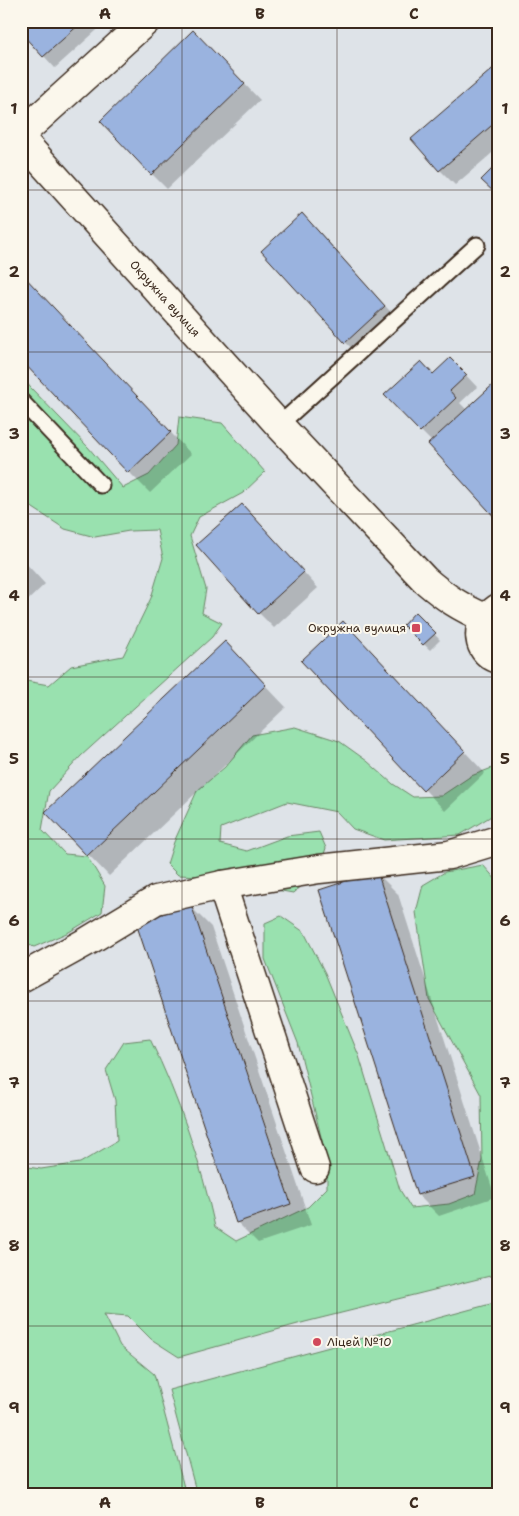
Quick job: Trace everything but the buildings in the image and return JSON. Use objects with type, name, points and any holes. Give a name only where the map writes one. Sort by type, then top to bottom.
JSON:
[{"type":"street","points":[[21,134],[146,21]]},
{"type":"street","name":"Окружна вулиця","points":[[21,139],[279,425],[425,580],[446,598],[462,608],[492,613]]},
{"type":"street","name":"Окружна вулиця","points":[[492,613],[481,626],[481,643],[485,651],[498,659]]},
{"type":"street","points":[[21,978],[156,900],[222,885],[319,869],[449,855],[498,840]]},
{"type":"street","points":[[222,885],[315,1168]]},
{"type":"lane","points":[[279,425],[477,245]]},
{"type":"lane","points":[[21,401],[101,485]]},
{"type":"green space","points":[[21,375],[123,488],[149,475],[176,445],[179,417],[222,423],[265,472],[243,493],[199,517],[190,536],[206,589],[202,613],[222,623],[212,637],[81,756],[49,791],[42,830],[65,854],[87,856],[105,886],[102,912],[69,932],[34,947],[21,942],[21,661],[26,681],[49,685],[71,666],[123,656],[151,598],[163,558],[157,530],[129,531],[95,537],[65,529],[33,508],[21,496]]},
{"type":"green space","points":[[295,727],[339,741],[367,761],[393,784],[413,797],[441,796],[471,776],[492,768],[498,774],[498,812],[460,835],[384,840],[353,829],[337,812],[287,802],[221,828],[220,844],[247,851],[287,836],[319,832],[326,848],[319,869],[293,893],[200,876],[178,875],[167,864],[174,842],[197,791],[225,767],[252,735]]},
{"type":"green space","points":[[483,865],[498,882],[498,1274],[305,1322],[179,1357],[151,1339],[128,1316],[104,1314],[120,1346],[154,1374],[186,1495],[21,1495],[21,1166],[41,1169],[80,1163],[117,1141],[115,1100],[106,1070],[124,1042],[150,1039],[161,1061],[188,1131],[215,1227],[236,1241],[308,1207],[327,1188],[327,1161],[298,1043],[265,959],[265,923],[281,916],[304,932],[325,973],[359,1056],[400,1190],[411,1208],[449,1204],[475,1194],[482,1160],[481,1095],[429,999],[416,912],[423,885],[445,872]]},
{"type":"green space","points":[[498,1302],[498,1495],[197,1495],[169,1390]]},
{"type":"place","name":"Окружна вулиця","points":[[416,628]]},
{"type":"place","name":"Ліцей №10","points":[[317,1342]]}]
